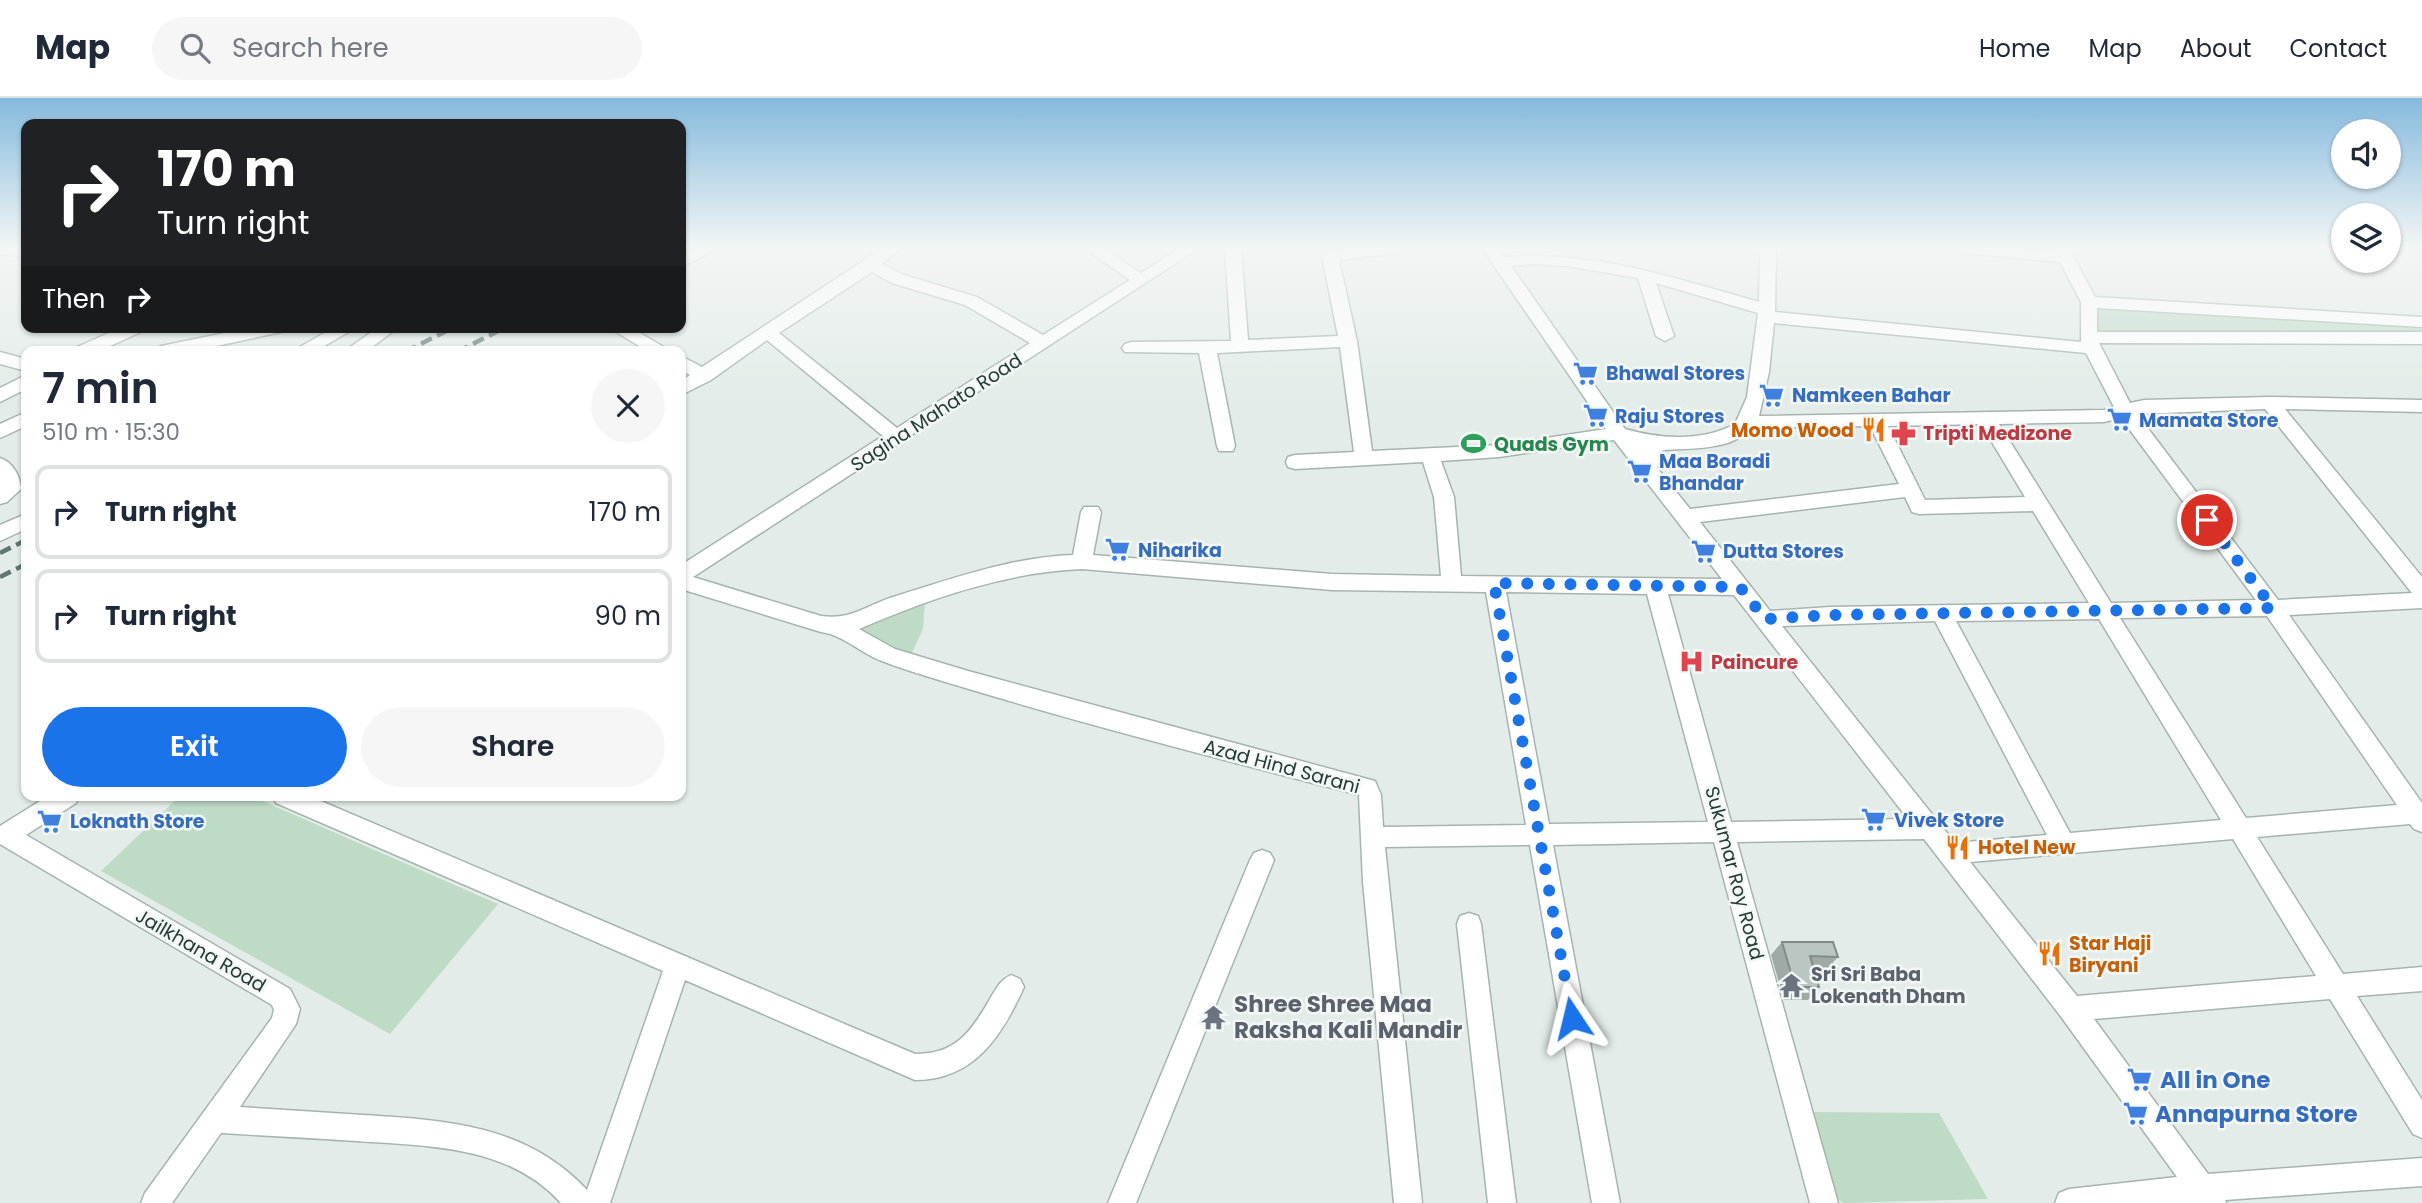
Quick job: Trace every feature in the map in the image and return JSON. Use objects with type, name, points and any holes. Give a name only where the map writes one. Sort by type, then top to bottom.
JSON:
[{"type":"street","points":[[686,386],[819,300]]},
{"type":"street","points":[[963,300],[1043,343]]},
{"type":"street","name":"Sagina Mahato Road","points":[[686,572],[1111,300]]},
{"type":"street","points":[[1237,300],[1240,346]]},
{"type":"street","points":[[1339,300],[1348,341],[1364,458]]},
{"type":"street","points":[[1526,300],[1619,433],[2071,1009],[2208,1196]]},
{"type":"street","points":[[1653,300],[1665,336]]},
{"type":"street","points":[[1720,300],[1768,314],[1968,338],[2090,342],[2422,338]]},
{"type":"street","points":[[1295,462],[1499,451],[1619,433],[1656,444],[1713,438],[1738,430],[1747,422],[1753,407],[1768,300]]},
{"type":"street","points":[[2420,816],[2273,608],[2124,411],[2090,342],[2090,302],[2422,322]]},
{"type":"street","points":[[94,346],[123,333]]},
{"type":"street","points":[[191,346],[252,333]]},
{"type":"street","points":[[312,346],[337,333]]},
{"type":"street","points":[[361,346],[382,333]]},
{"type":"street","points":[[627,333],[652,346]]},
{"type":"street","points":[[769,333],[896,438]]},
{"type":"street","points":[[1131,348],[1207,348],[1348,341]]},
{"type":"street","points":[[1207,348],[1226,446]]},
{"type":"street","points":[[0,358],[21,364]]},
{"type":"street","points":[[686,365],[705,376]]},
{"type":"street","points":[[0,396],[21,384]]},
{"type":"street","points":[[1747,422],[2112,416],[2144,406],[2270,403],[2420,408]]},
{"type":"street","points":[[2270,403],[2422,592]]},
{"type":"street","points":[[1986,418],[2422,1125]]},
{"type":"street","points":[[1876,420],[1919,507],[2038,504]]},
{"type":"street","points":[[0,432],[21,421]]},
{"type":"street","points":[[1647,468],[1656,444]]},
{"type":"street","points":[[1430,455],[1444,497],[1452,584]]},
{"type":"street","points":[[0,465],[10,475],[11,483],[11,489],[0,497]]},
{"type":"street","points":[[1685,516],[1911,489]]},
{"type":"street","points":[[1083,562],[1091,512]]},
{"type":"street","points":[[0,534],[21,523]]},
{"type":"street","points":[[686,583],[821,624],[842,627],[894,605],[993,576],[1037,565],[1083,562],[1332,582],[1740,587]]},
{"type":"street","points":[[1494,583],[1606,1203]]},
{"type":"street","name":"Sukumar Roy Road","points":[[1655,584],[1824,1203]]},
{"type":"street","points":[[1765,619],[1830,615],[2273,608],[2422,600]]},
{"type":"street","points":[[1941,613],[2063,843]]},
{"type":"street","name":"Azad Hind Sarani","points":[[842,627],[860,641],[888,655],[1118,723],[1360,784],[1367,788],[1370,795],[1375,882],[1408,1203]]},
{"type":"street","name":"Jailkhana Road","points":[[59,801],[3,834],[281,997],[287,1009],[283,1024],[155,1203]]},
{"type":"street","points":[[296,801],[915,1067],[928,1069],[950,1064],[968,1052],[1011,987]]},
{"type":"street","points":[[1949,854],[2238,828],[2420,816]]},
{"type":"street","points":[[1373,837],[1929,828]]},
{"type":"street","points":[[1122,1203],[1262,860]]},
{"type":"street","points":[[1469,924],[1502,1203]]},
{"type":"street","points":[[596,1203],[678,964]]},
{"type":"street","points":[[2071,1009],[2422,979]]},
{"type":"street","points":[[216,1119],[440,1133],[488,1143],[518,1156],[558,1179],[580,1203]]},
{"type":"street","points":[[2068,1203],[2208,1196],[2422,1172]]},
{"type":"green space","points":[[2093,306],[2422,325],[2422,333],[2092,335]]},
{"type":"green space","points":[[925,600],[923,629],[910,657],[868,637],[862,631],[862,628]]},
{"type":"green space","points":[[175,801],[262,801],[498,904],[390,1034],[101,871]]},
{"type":"green space","points":[[1808,1112],[1939,1113],[1988,1199],[1843,1203],[1831,1192]]},
{"type":"building","points":[[1782,942],[1833,942],[1838,957],[1810,956],[1819,987],[1795,987]]},
{"type":"railway","points":[[417,346],[442,333]]},
{"type":"railway","points":[[469,346],[494,333]]},
{"type":"railway","points":[[0,553],[21,542]]},
{"type":"railway","points":[[0,577],[21,566]]},
{"type":"place","name":"Bhawal Stores","points":[[1586,373]]},
{"type":"place","name":"Namkeen Bahar","points":[[1772,395]]},
{"type":"place","name":"Raju Stores","points":[[1595,416]]},
{"type":"place","name":"Mamata Store","points":[[2119,420]]},
{"type":"place","name":"Momo Wood","points":[[1874,430]]},
{"type":"place","name":"Tripti Medizone","points":[[1903,433]]},
{"type":"place","name":"Quads Gym","points":[[1474,444]]},
{"type":"place","name":"Maa Boradi Bhandar","points":[[1639,472]]},
{"type":"place","name":"Niharika","points":[[1118,550]]},
{"type":"place","name":"Dutta Stores","points":[[1703,551]]},
{"type":"place","name":"Paincure","points":[[1691,662]]},
{"type":"place","name":"Vivek Store","points":[[1874,820]]},
{"type":"place","name":"Loknath Store","points":[[50,821]]},
{"type":"place","name":"Hotel New","points":[[1958,847]]},
{"type":"place","name":"Star Haji Biryani","points":[[2049,954]]},
{"type":"place","name":"Sri Sri Baba Lokenath Dham","points":[[1791,985]]},
{"type":"place","name":"Shree Shree Maa Raksha Kali Mandir","points":[[1214,1017]]},
{"type":"place","name":"All in One","points":[[2140,1080]]},
{"type":"place","name":"Annapurna Store","points":[[2135,1114]]},
{"type":"route","points":[[1572,1018],[1494,583],[1740,587],[1765,619],[1830,615],[2273,608],[2207,520]]}]
